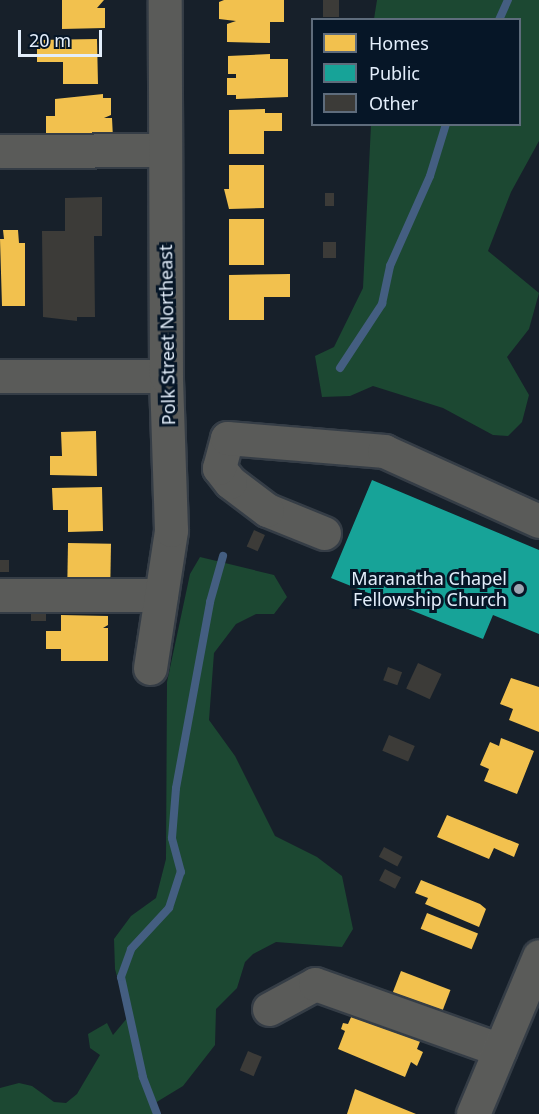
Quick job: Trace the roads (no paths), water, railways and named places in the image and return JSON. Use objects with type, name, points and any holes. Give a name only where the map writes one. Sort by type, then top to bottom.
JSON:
[{"type":"street","name":"Polk Street Northeast","points":[[150,668],[171,530],[166,376],[165,0]]},
{"type":"street","points":[[0,151],[165,150]]},
{"type":"street","points":[[0,376],[166,376]]},
{"type":"street","points":[[324,533],[267,510],[230,482],[219,468],[227,438],[384,450],[539,521]]},
{"type":"street","points":[[0,595],[161,595]]},
{"type":"street","points":[[473,1114],[539,956]]},
{"type":"street","points":[[269,1010],[315,984],[500,1050]]},
{"type":"waterway","points":[[500,18],[508,0]]},
{"type":"waterway","points":[[340,368],[382,304],[390,266],[430,176],[445,126]]},
{"type":"waterway","points":[[157,1114],[143,1077],[121,977],[131,949],[169,908],[181,872],[172,838],[176,788],[210,602],[223,556]]},
{"type":"place","name":"Maranatha Chapel Fellowship Church","points":[[519,589]]}]
